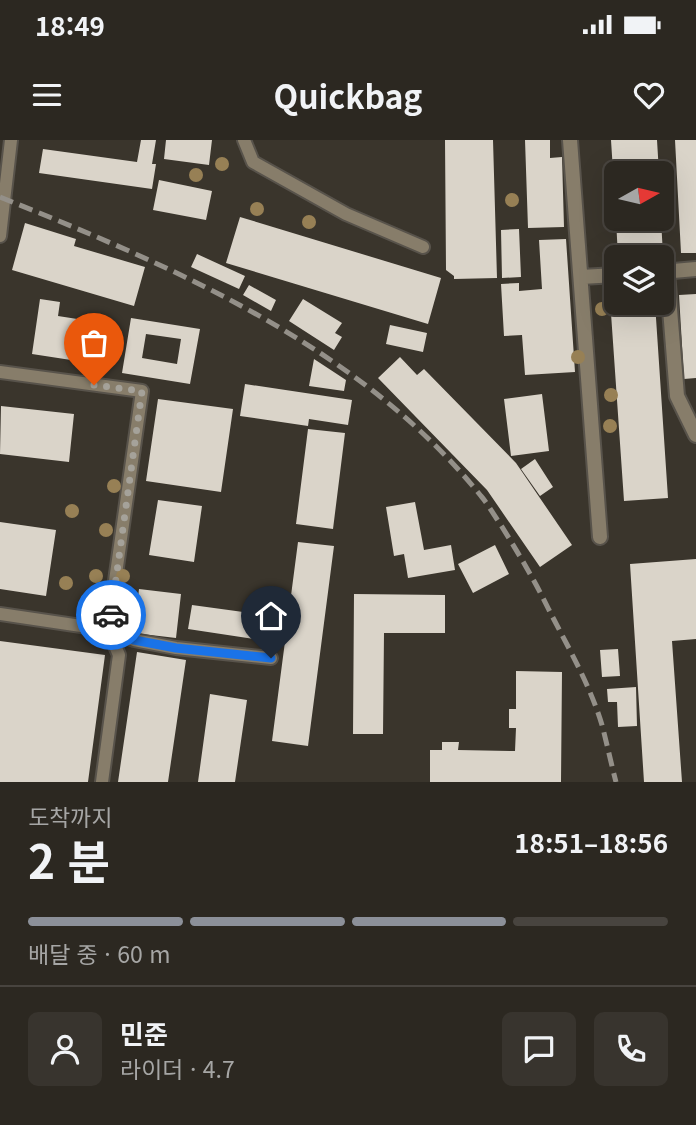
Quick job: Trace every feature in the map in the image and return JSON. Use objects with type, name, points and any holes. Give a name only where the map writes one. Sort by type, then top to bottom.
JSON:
[{"type":"street","points":[[570,140],[600,537]]},
{"type":"street","points":[[674,271],[696,269]]},
{"type":"street","points":[[581,277],[604,276]]},
{"type":"street","points":[[669,315],[677,396],[696,435]]},
{"type":"lane","points":[[0,236],[11,140]]},
{"type":"lane","points":[[244,140],[253,162],[346,214],[423,247]]},
{"type":"lane","points":[[0,372],[142,391],[108,630],[119,655],[102,782]]},
{"type":"lane","points":[[0,614],[108,630],[134,640],[176,648],[271,658]]},
{"type":"building","points":[[141,140],[156,140],[152,189],[39,173],[43,149],[137,162]]},
{"type":"building","points":[[166,140],[212,140],[209,165],[164,159]]},
{"type":"building","points":[[445,140],[493,140],[497,278],[454,279],[446,270]]},
{"type":"building","points":[[525,140],[550,140],[550,158],[562,157],[564,227],[528,228]]},
{"type":"building","points":[[611,140],[657,140],[658,161],[612,161]]},
{"type":"building","points":[[675,140],[696,140],[696,253],[681,253]]},
{"type":"building","points":[[159,180],[212,191],[206,220],[153,210]]},
{"type":"building","points":[[240,217],[441,278],[428,324],[226,263]]},
{"type":"building","points":[[25,223],[76,239],[74,246],[145,267],[134,306],[12,270]]},
{"type":"building","points":[[519,229],[521,277],[502,278],[501,230]]},
{"type":"building","points":[[617,231],[662,231],[662,245],[617,245]]},
{"type":"building","points":[[566,239],[575,372],[525,375],[522,335],[504,336],[501,284],[519,283],[519,291],[542,289],[539,240]]},
{"type":"building","points":[[197,254],[245,276],[239,289],[191,267]]},
{"type":"building","points":[[249,285],[276,300],[271,311],[243,295]]},
{"type":"building","points":[[696,294],[696,378],[684,379],[679,295]]},
{"type":"building","points":[[40,299],[60,302],[58,316],[103,323],[97,364],[32,354]]},
{"type":"building","points":[[303,299],[342,323],[335,333],[342,337],[334,350],[289,321]]},
{"type":"building","points":[[611,315],[656,315],[668,498],[624,501]]},
{"type":"building","points":[[131,318],[200,329],[190,384],[122,373]],"holes":[[[146,334],[181,339],[177,364],[142,358]]]},
{"type":"building","points":[[390,325],[427,333],[423,352],[386,344]]},
{"type":"building","points":[[400,357],[417,375],[424,369],[516,463],[572,545],[540,567],[487,490],[378,378]]},
{"type":"building","points":[[314,359],[346,380],[344,391],[309,386]]},
{"type":"building","points":[[245,384],[352,400],[348,425],[309,419],[308,426],[240,416]]},
{"type":"building","points":[[542,394],[549,451],[511,456],[504,399]]},
{"type":"building","points":[[158,399],[233,409],[221,492],[146,481]]},
{"type":"building","points":[[1,406],[74,414],[69,462],[0,454]]},
{"type":"building","points":[[308,429],[345,433],[333,529],[296,524]]},
{"type":"building","points":[[535,459],[553,487],[540,496],[521,469]]},
{"type":"building","points":[[158,500],[202,506],[194,562],[149,555]]},
{"type":"building","points":[[415,502],[424,550],[451,545],[455,570],[408,578],[404,554],[394,556],[386,507]]},
{"type":"building","points":[[0,522],[56,530],[46,596],[0,589]]},
{"type":"building","points":[[298,542],[334,546],[308,746],[272,741]]},
{"type":"building","points":[[495,545],[509,574],[473,593],[458,564]]},
{"type":"building","points":[[696,559],[696,639],[672,641],[682,782],[644,782],[630,564]]},
{"type":"building","points":[[139,589],[181,594],[176,638],[134,633]]},
{"type":"building","points":[[354,594],[445,595],[445,633],[384,633],[383,734],[353,734]]},
{"type":"building","points":[[192,605],[257,614],[254,639],[188,629]]},
{"type":"building","points":[[0,641],[105,655],[88,782],[0,782]]},
{"type":"building","points":[[618,649],[620,676],[602,677],[600,650]]},
{"type":"building","points":[[137,652],[186,660],[168,782],[118,782]]},
{"type":"building","points":[[516,671],[562,672],[561,782],[430,782],[430,750],[442,750],[442,742],[459,742],[458,750],[515,751],[516,728],[509,728],[509,709],[516,709]]},
{"type":"building","points":[[636,687],[637,726],[618,727],[617,702],[608,702],[607,689]]},
{"type":"building","points":[[210,694],[247,700],[235,782],[198,782]]},
{"type":"railway","points":[[0,197],[132,252],[260,316],[322,354],[379,396],[433,443],[486,502],[537,587],[591,695],[602,725],[616,782]]},
{"type":"way so far","points":[[94,385],[142,391],[111,615]]},
{"type":"route","points":[[111,615],[108,630],[134,640],[176,648],[271,658]]}]
